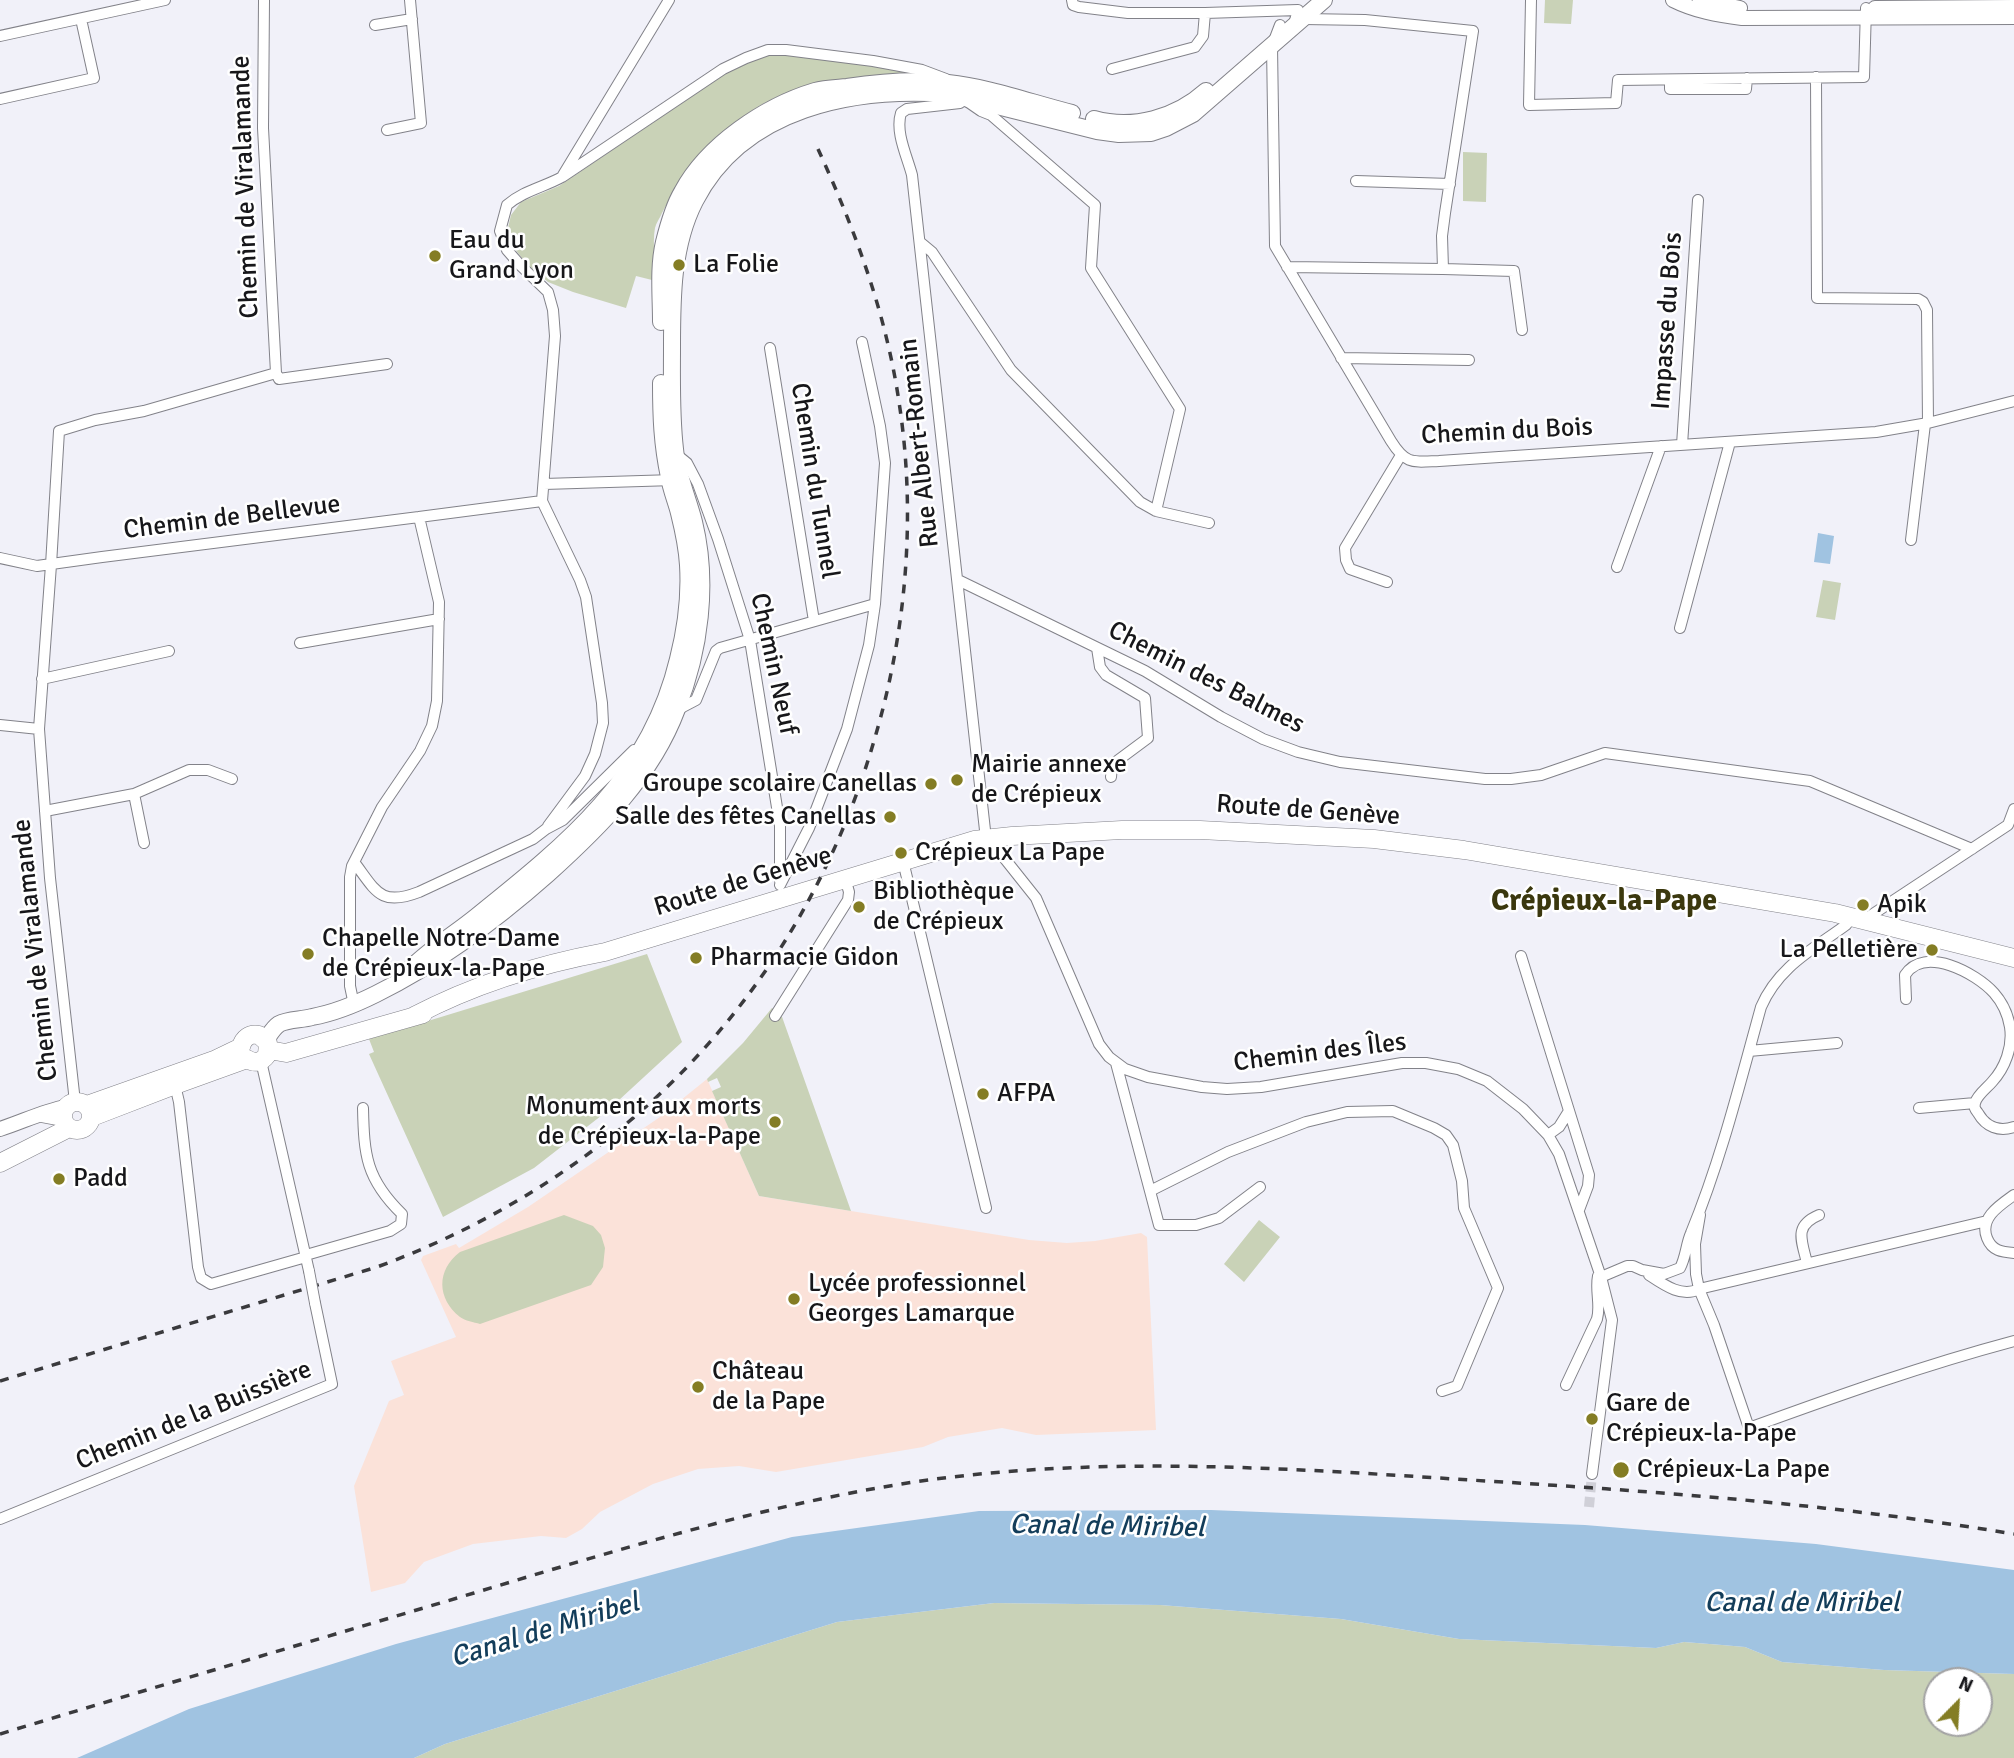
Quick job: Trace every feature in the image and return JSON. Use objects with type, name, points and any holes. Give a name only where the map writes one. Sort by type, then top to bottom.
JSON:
[{"type":"main road","points":[[257,1049],[268,1021],[352,1000],[423,969],[489,923],[610,816],[650,761],[677,710],[696,643],[701,586],[700,554],[694,521],[675,480],[673,286],[687,219],[694,202],[726,158],[759,130],[781,118],[846,98],[931,93],[967,95],[1105,122],[1135,123],[1168,116],[1199,97],[1297,17],[1324,0]]},
{"type":"main road","points":[[352,1000],[408,971],[426,953],[476,918],[591,818],[628,774],[656,727],[671,688],[687,622],[688,565],[675,480],[661,429],[663,245],[680,195],[710,156],[740,129],[774,107],[817,91],[915,81],[949,83],[967,95],[1097,131],[1119,134],[1151,132],[1166,128],[1193,114],[1272,46],[1297,17]]},
{"type":"main road","name":"Route de Genève","points":[[75,1113],[214,1060],[257,1049],[286,1053],[444,1010],[577,966],[605,952],[781,891],[845,878],[986,839],[1122,830],[1200,830],[1374,839],[1464,849],[1858,919],[2014,958]]},
{"type":"main road","name":"Route de Genève","points":[[75,1113],[175,1085],[257,1049]]},
{"type":"main road","points":[[0,1163],[75,1113]]},
{"type":"street","points":[[0,36],[166,0]]},
{"type":"street","name":"Chemin de Viralamande","points":[[264,0],[263,128],[276,373],[279,379],[387,364]]},
{"type":"street","points":[[387,130],[421,123],[410,0]]},
{"type":"street","points":[[562,177],[669,0]]},
{"type":"street","points":[[1072,0],[1073,5],[1079,7],[1128,13],[1237,12],[1365,20],[1473,31],[1442,236],[1443,270]]},
{"type":"street","points":[[1237,12],[1238,0]]},
{"type":"street","points":[[1531,0],[1529,105],[1616,103],[1618,80],[1864,77],[1866,13]]},
{"type":"street","points":[[1673,0],[1698,10],[1742,18],[1931,8],[2014,7]]},
{"type":"street","points":[[1700,0],[1742,8],[1866,13]]},
{"type":"street","points":[[1931,8],[2014,17]]},
{"type":"street","points":[[1112,69],[1195,47],[1203,36],[1205,13]]},
{"type":"street","points":[[0,99],[94,78],[82,19]]},
{"type":"street","points":[[375,25],[412,19]]},
{"type":"street","name":"Chemin du Bois","points":[[1272,46],[1275,246],[1401,455],[1408,460],[1420,462],[1876,432],[1926,424],[2014,401]]},
{"type":"street","points":[[546,829],[585,776],[595,754],[603,723],[602,704],[586,597],[542,501],[555,337],[553,310],[548,292],[507,250],[500,231],[508,205],[514,198],[562,177],[723,69],[768,50],[873,61],[922,70],[944,78],[949,83]]},
{"type":"street","points":[[1816,77],[1817,298],[1918,299],[1927,310],[1926,424],[1911,540]]},
{"type":"street","points":[[967,95],[981,111],[991,115],[1095,205],[1091,268],[1180,409],[1156,511]]},
{"type":"street","name":"Rue Albert-Romain","points":[[967,95],[960,103],[907,109],[901,113],[899,119],[912,175],[986,839]]},
{"type":"street","points":[[1356,181],[1450,184]]},
{"type":"street","name":"Impasse du Bois","points":[[1682,445],[1698,200]]},
{"type":"street","points":[[920,242],[932,252],[1011,370],[1140,502],[1156,511],[1209,523]]},
{"type":"street","points":[[1287,267],[1514,271],[1522,330]]},
{"type":"street","points":[[781,891],[809,828],[847,729],[869,645],[875,604],[885,463],[862,342]]},
{"type":"street","name":"Chemin du Tunnel","points":[[770,348],[814,621]]},
{"type":"street","points":[[1342,358],[1469,359]]},
{"type":"street","name":"Chemin de Viralamande","points":[[75,1113],[50,878],[39,729],[59,431],[96,420],[144,411],[276,373]]},
{"type":"street","points":[[1680,628],[1730,442]]},
{"type":"street","points":[[1617,567],[1661,446]]},
{"type":"street","name":"Chemin Neuf","points":[[675,454],[687,463],[698,484],[750,640],[780,826],[781,891]]},
{"type":"street","points":[[1387,582],[1350,569],[1345,548],[1401,455]]},
{"type":"street","points":[[544,484],[675,480]]},
{"type":"street","name":"Chemin de Bellevue","points":[[0,558],[37,566],[51,565],[542,501]]},
{"type":"street","points":[[352,1000],[349,877],[382,807],[420,751],[432,726],[437,701],[439,602],[419,517]]},
{"type":"street","name":"Chemin des Balmes","points":[[958,580],[1145,671],[1263,739],[1298,752],[1340,762],[1485,779],[1541,775],[1593,755],[1616,753],[1810,781],[1972,849]]},
{"type":"street","points":[[677,710],[696,700],[716,651],[720,648],[875,604]]},
{"type":"street","points":[[300,643],[439,619]]},
{"type":"street","points":[[1097,648],[1100,667],[1106,675],[1145,698],[1148,738],[1112,766],[1111,777]]},
{"type":"street","points":[[43,679],[169,651]]},
{"type":"street","points":[[0,725],[39,729]]},
{"type":"street","points":[[354,862],[378,893],[394,899],[405,897],[533,839],[563,820],[656,727]]},
{"type":"street","points":[[45,811],[134,794],[189,771],[208,770],[232,779]]},
{"type":"street","points":[[134,794],[144,843]]},
{"type":"street","points":[[2014,809],[2011,827],[1846,925],[1776,979],[1761,1007],[1700,1215],[1695,1244],[1699,1289],[1749,1428],[1875,1382],[2014,1341]]},
{"type":"street","name":"Chemin des Îles","points":[[986,839],[1036,898],[1099,1044],[1109,1057],[1125,1069],[1148,1077],[1227,1089],[1261,1087],[1402,1063],[1426,1063],[1458,1069],[1487,1081],[1523,1109],[1548,1135],[1559,1154],[1600,1274],[1612,1320],[1592,1474]]},
{"type":"street","points":[[903,861],[986,1208]]},
{"type":"street","points":[[775,1016],[848,900],[845,878]]},
{"type":"street","points":[[1947,963],[1953,942]]},
{"type":"street","points":[[1521,956],[1589,1175],[1588,1186],[1578,1210]]},
{"type":"street","points":[[1906,999],[1905,975],[1914,965],[1924,963],[1947,963],[1964,971],[1996,995],[2010,1027],[2009,1048],[2006,1060],[1995,1079],[1975,1103],[1975,1109],[1991,1127],[2002,1130],[2014,1127]]},
{"type":"street","points":[[1749,1051],[1838,1043]]},
{"type":"street","name":"Chemin de la Buissière","points":[[0,1519],[332,1384],[306,1256],[257,1049]]},
{"type":"street","points":[[1116,1063],[1159,1225],[1196,1225],[1219,1218],[1260,1187]]},
{"type":"street","points":[[175,1085],[198,1267],[201,1278],[211,1284],[390,1231],[401,1224],[401,1214],[388,1200],[372,1174],[365,1152],[363,1108]]},
{"type":"street","points":[[1919,1108],[1975,1103]]},
{"type":"street","points":[[0,1129],[51,1109],[75,1113]]},
{"type":"street","points":[[1150,1191],[1240,1147],[1306,1122],[1347,1112],[1393,1111],[1446,1135],[1453,1145],[1462,1181],[1464,1208],[1498,1289],[1457,1386],[1442,1391]]},
{"type":"street","points":[[1548,1135],[1559,1127],[1569,1111]]},
{"type":"street","points":[[2014,1195],[1987,1221],[1985,1233],[1989,1244],[1996,1250],[2014,1252]]},
{"type":"street","points":[[1682,1293],[1678,1285],[1680,1268],[1689,1235],[1700,1215]]},
{"type":"street","points":[[1807,1264],[1801,1238],[1802,1230],[1809,1219],[1819,1215]]},
{"type":"street","points":[[1566,1385],[1597,1319],[1599,1311],[1596,1286],[1600,1274],[1633,1266],[1682,1293],[1692,1293],[1699,1289],[1987,1221]]},
{"type":"street","points":[[1642,1270],[1664,1274],[1685,1266],[1696,1269]]},
{"type":"shaded area","name":"Lycée professionnel Georges Lamarque","points":[[707,1079],[759,1196],[1029,1240],[1067,1243],[1141,1233],[1147,1237],[1156,1430],[1036,1435],[1002,1428],[948,1437],[923,1447],[776,1472],[739,1466],[698,1469],[653,1484],[600,1512],[582,1529],[566,1538],[541,1536],[473,1544],[424,1562],[405,1583],[371,1592],[354,1486],[389,1401],[404,1395],[391,1361],[456,1337],[421,1260],[423,1256],[456,1244],[459,1248],[528,1207],[660,1117]]},
{"type":"green space","points":[[1545,0],[1573,0],[1571,24],[1544,23]]},
{"type":"green space","points":[[780,54],[878,66],[925,76],[848,79],[799,89],[753,110],[732,126],[690,169],[670,198],[655,228],[656,281],[636,276],[626,308],[548,282],[526,263],[514,248],[507,232],[511,215],[521,202],[559,186],[734,68],[756,59]]},
{"type":"green space","points":[[1463,152],[1487,153],[1486,202],[1463,201]]},
{"type":"green space","points":[[1823,580],[1841,583],[1835,620],[1816,617]]},
{"type":"green space","points":[[647,954],[682,1042],[606,1112],[534,1168],[443,1217],[369,1054],[374,1052],[369,1039]]},
{"type":"green space","points":[[772,1008],[781,1014],[851,1211],[759,1196],[712,1091],[721,1087],[717,1078],[708,1082],[707,1079],[743,1043]]},
{"type":"green space","points":[[564,1215],[593,1226],[601,1235],[605,1248],[603,1267],[591,1285],[480,1324],[462,1318],[452,1310],[444,1293],[443,1276],[452,1259],[460,1252]]},
{"type":"green space","points":[[1259,1220],[1280,1237],[1244,1282],[1224,1264]]},
{"type":"green space","points":[[994,1603],[1160,1605],[1341,1619],[1459,1639],[1656,1648],[1684,1642],[1745,1647],[1782,1662],[1923,1671],[1923,1737],[1993,1737],[1993,1673],[2014,1674],[2014,1758],[414,1758],[445,1744],[837,1622]]},
{"type":"water","points":[[1818,533],[1834,536],[1830,564],[1814,562]]},
{"type":"water","name":"Canal de Miribel","points":[[1211,1510],[1585,1525],[1816,1544],[2014,1570],[2014,1674],[1993,1673],[1993,1667],[1923,1667],[1923,1671],[1782,1662],[1745,1647],[1684,1642],[1656,1648],[1459,1639],[1341,1619],[1160,1605],[994,1603],[837,1622],[445,1744],[414,1758],[77,1758],[189,1709],[396,1644],[792,1537],[979,1511]]},
{"type":"tunnel","points":[[1589,1507],[1592,1474]]},
{"type":"railway","points":[[0,1381],[377,1267],[466,1228],[549,1181],[624,1125],[692,1062],[752,990],[802,912],[844,826],[887,694],[906,569],[907,485],[893,369],[868,272],[818,149]]},
{"type":"railway","points":[[0,1734],[692,1530],[858,1492],[983,1474],[1122,1466],[1331,1471],[1743,1500],[1879,1514],[2014,1534]]},
{"type":"place","name":"Eau du Grand Lyon","points":[[435,256]]},
{"type":"place","name":"La Folie","points":[[679,265]]},
{"type":"place","name":"Mairie annexe de Crépieux","points":[[957,780]]},
{"type":"place","name":"Groupe scolaire Canellas","points":[[931,784]]},
{"type":"place","name":"Salle des fêtes Canellas","points":[[890,817]]},
{"type":"place","name":"Crépieux La Pape","points":[[901,853]]},
{"type":"place","name":"Apik","points":[[1863,905]]},
{"type":"place","name":"Bibliothèque de Crépieux","points":[[859,907]]},
{"type":"place","name":"La Pelletière","points":[[1932,950]]},
{"type":"place","name":"Chapelle Notre-Dame de Crépieux-la-Pape","points":[[308,954]]},
{"type":"place","name":"Pharmacie Gidon","points":[[696,958]]},
{"type":"place","name":"AFPA","points":[[983,1094]]},
{"type":"place","name":"Monument aux morts de Crépieux-la-Pape","points":[[775,1122]]},
{"type":"place","name":"Padd","points":[[59,1179]]},
{"type":"place","name":"Lycée professionnel Georges Lamarque","points":[[794,1299]]},
{"type":"place","name":"Château de la Pape","points":[[698,1387]]},
{"type":"place","name":"Gare de Crépieux-la-Pape","points":[[1592,1419]]},
{"type":"place","name":"Crépieux-La Pape","points":[[1621,1470]]},
{"type":"district","name":"Crépieux-la-Pape","points":[[1604,902]]}]
